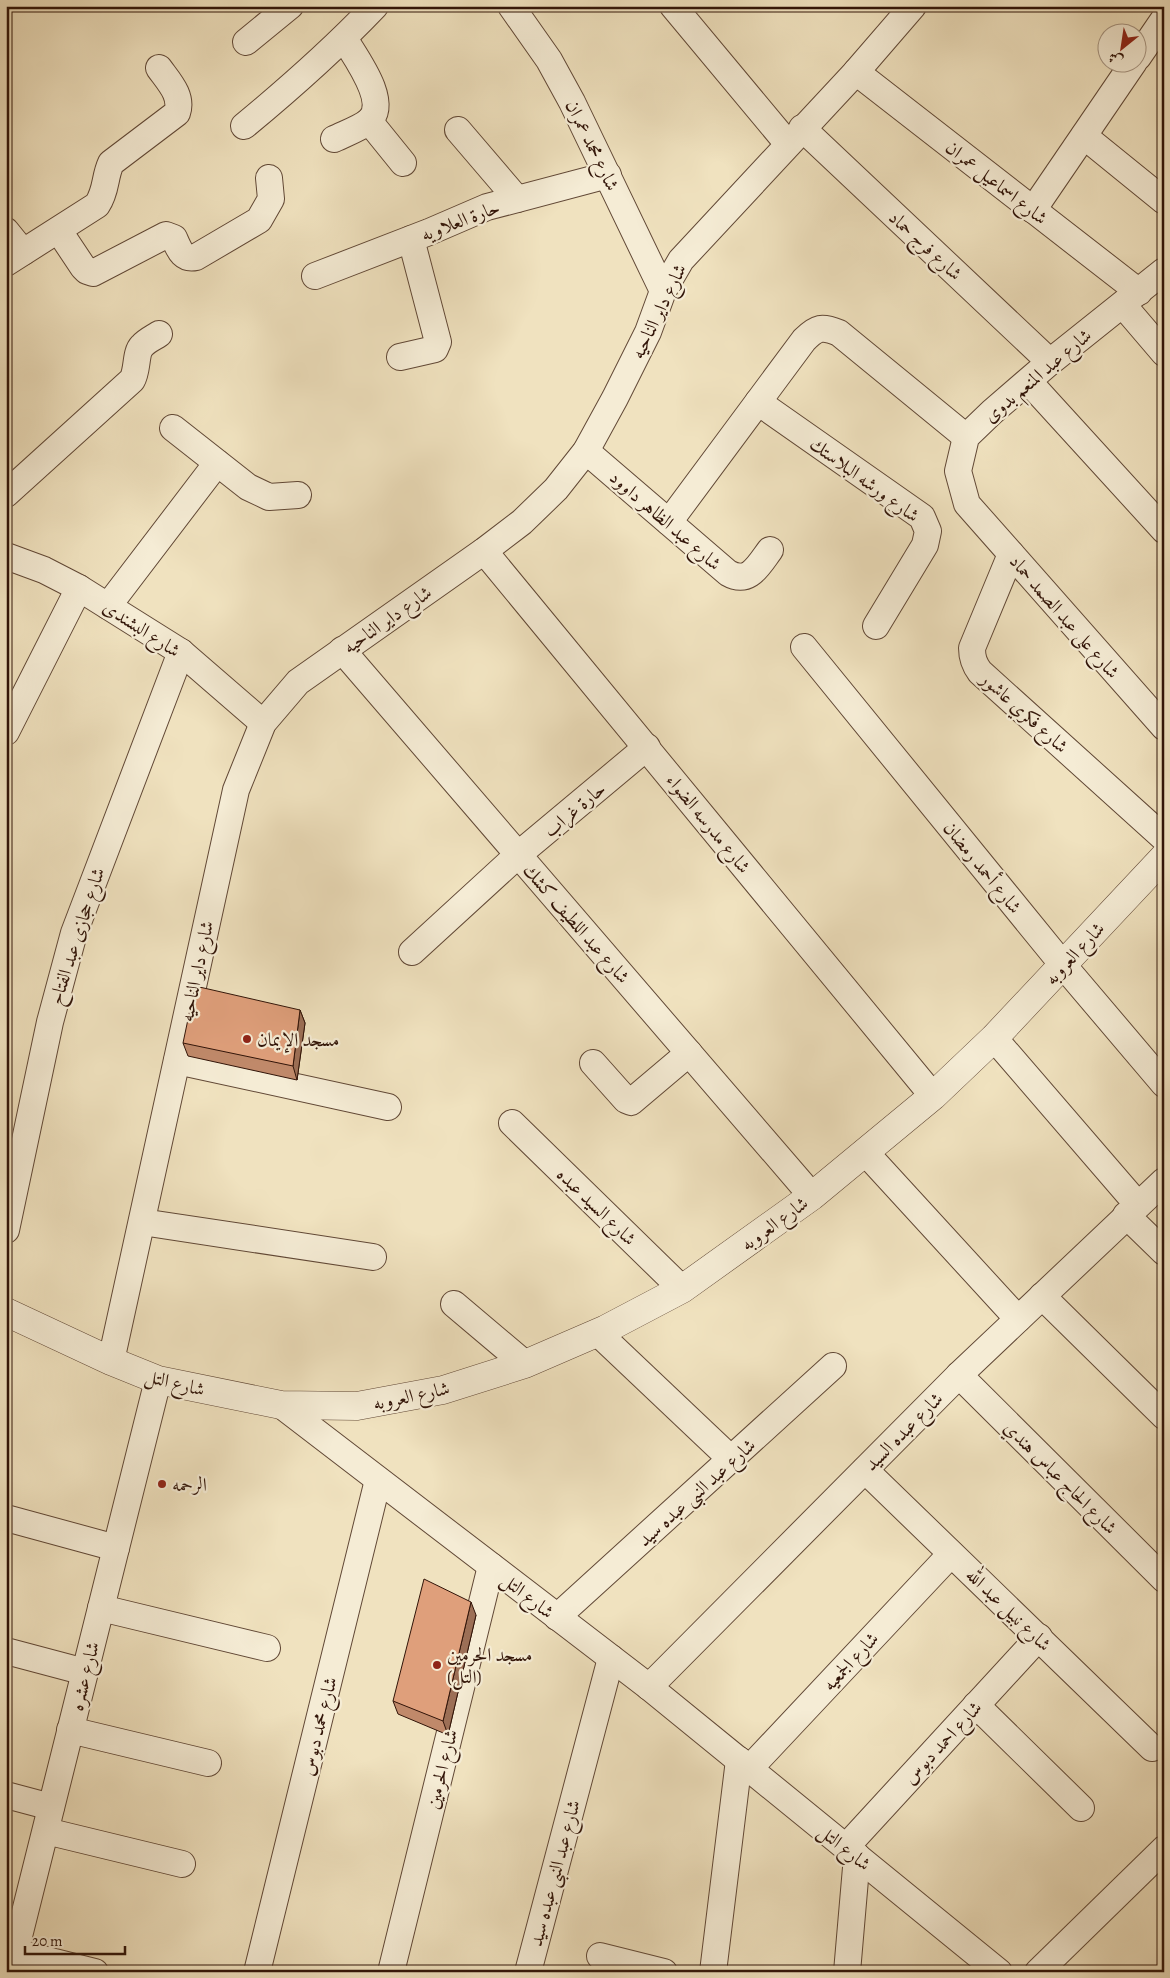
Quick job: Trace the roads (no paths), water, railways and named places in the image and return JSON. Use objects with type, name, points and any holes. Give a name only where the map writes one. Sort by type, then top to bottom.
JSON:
[{"type":"street","points":[[246,42],[290,6]]},
{"type":"street","points":[[244,126],[295,83],[344,38],[375,6]]},
{"type":"street","name":"شارع محمد عمران","points":[[511,6],[523,20],[549,60],[608,175],[663,291]]},
{"type":"street","name":"شارع فرج حماد","points":[[674,6],[795,136],[1050,362]]},
{"type":"street","points":[[1146,6],[1164,18],[1148,42]]},
{"type":"street","name":"شارع داير الناحيه","points":[[111,1361],[236,790],[263,723],[298,682],[484,551],[522,522],[556,489],[586,451],[615,398],[648,332],[663,291],[681,260],[856,72],[902,10]]},
{"type":"street","points":[[334,139],[369,121],[376,109],[376,94],[344,38]]},
{"type":"street","points":[[6,231],[15,258],[97,205],[103,195],[107,170],[111,163],[177,114],[180,104],[178,95],[159,68]]},
{"type":"street","name":"شارع اسماعيل عمران","points":[[856,72],[1033,210],[1131,298],[1164,353]]},
{"type":"street","points":[[1033,210],[1127,72]]},
{"type":"street","points":[[369,121],[403,163]]},
{"type":"street","points":[[458,130],[517,200]]},
{"type":"street","points":[[1084,136],[1164,201]]},
{"type":"street","name":"حارة العلاويه","points":[[315,276],[487,207],[608,175]]},
{"type":"street","points":[[59,230],[83,267],[93,273],[166,235],[174,238],[180,253],[185,257],[196,257],[259,220],[271,199],[269,178]]},
{"type":"street","points":[[400,357],[435,349],[438,342],[411,239]]},
{"type":"street","name":"شارع عبد المنعم بدوى","points":[[967,504],[958,471],[966,437],[1050,362],[1164,272]]},
{"type":"street","points":[[669,522],[804,340],[814,330],[827,328],[839,333],[966,437]]},
{"type":"street","points":[[6,494],[132,380],[136,373],[139,350],[144,344],[159,334]]},
{"type":"street","points":[[1029,382],[1164,530]]},
{"type":"street","name":"شارع ورشه البلاستك","points":[[758,402],[922,518],[928,531],[925,545],[876,626]]},
{"type":"street","points":[[173,428],[248,487],[269,497],[298,495]]},
{"type":"street","name":"شارع عبد الظاهر داوود","points":[[586,451],[736,578],[746,576],[754,571],[770,550]]},
{"type":"street","points":[[108,606],[217,463]]},
{"type":"street","name":"شارع على عبد الصمد حماد","points":[[967,504],[1164,727]]},
{"type":"street","name":"شارع مدرسه الضواء","points":[[484,551],[933,1096]]},
{"type":"street","name":"شارع فكري عاشور","points":[[1011,554],[972,648],[972,657],[975,665],[980,672],[1164,838]]},
{"type":"street","name":"شارع البشندى","points":[[7,555],[44,570],[79,588],[181,652],[263,723]]},
{"type":"street","points":[[6,732],[79,588]]},
{"type":"street","name":"شارع أحمد رمضان","points":[[804,647],[1063,965],[1164,1084]]},
{"type":"street","name":"شارع عبد اللطيف كشك","points":[[342,650],[812,1196]]},
{"type":"street","name":"شارع حجازى عبد الفتاح","points":[[6,1230],[50,1022],[74,933],[89,889],[181,652]]},
{"type":"street","name":"حارة غراب","points":[[412,952],[519,854],[647,747]]},
{"type":"street","name":"شارع العروبه","points":[[281,1405],[357,1406],[443,1390],[525,1364],[598,1333],[682,1289],[812,1196],[933,1096],[994,1038],[1164,857]]},
{"type":"street","points":[[994,1038],[1164,1252]]},
{"type":"street","points":[[594,1063],[626,1100],[631,1102],[689,1053]]},
{"type":"street","points":[[177,1061],[388,1107]]},
{"type":"street","name":"شارع السيد عبده","points":[[512,1123],[682,1289]]},
{"type":"street","points":[[865,1152],[1018,1319]]},
{"type":"street","name":"شارع عبده السيد","points":[[649,1687],[959,1375],[1164,1181]]},
{"type":"street","points":[[142,1222],[373,1257]]},
{"type":"street","points":[[1042,1296],[1164,1416]]},
{"type":"street","points":[[454,1304],[525,1364]]},
{"type":"street","name":"شارع التل","points":[[6,1312],[111,1361],[158,1380],[281,1405],[649,1687],[999,1972]]},
{"type":"street","points":[[598,1333],[731,1459]]},
{"type":"street","name":"شارع عبد النبى عبده سيد","points":[[557,1617],[834,1366]]},
{"type":"street","name":"شارع الحاج عباس هندي","points":[[959,1375],[1164,1579]]},
{"type":"street","name":"شارع عشره","points":[[11,1961],[49,1819],[158,1380]]},
{"type":"street","name":"شارع نبيل عبد الله","points":[[864,1470],[1152,1748]]},
{"type":"street","name":"شارع محمد دبوس","points":[[257,1972],[378,1480]]},
{"type":"street","points":[[6,1518],[116,1548]]},
{"type":"street","name":"شارع الجمعيه","points":[[744,1765],[951,1554]]},
{"type":"street","name":"شارع الحرمين","points":[[391,1972],[491,1566]]},
{"type":"street","points":[[101,1608],[267,1648]]},
{"type":"street","name":"شارع احمد دبوس","points":[[851,1851],[976,1705],[1039,1637]]},
{"type":"street","points":[[6,1651],[85,1672]]},
{"type":"street","name":"شارع عبد النبى عبده سيد","points":[[528,1972],[611,1658]]},
{"type":"street","points":[[976,1705],[1082,1808]]},
{"type":"street","points":[[70,1730],[208,1763]]},
{"type":"street","points":[[713,1972],[744,1765]]},
{"type":"street","points":[[6,1795],[49,1819],[182,1864]]},
{"type":"street","points":[[1038,1972],[1164,1849]]},
{"type":"street","points":[[847,1972],[851,1851]]},
{"type":"street","points":[[600,1956],[664,1972]]},
{"type":"street","points":[[11,1961],[94,1972]]},
{"type":"place","name":"مسجد الإيمان","points":[[247,1039]]},
{"type":"place","name":"الرحمه","points":[[162,1484]]},
{"type":"place","name":"مسجد الحرمين (التل)","points":[[437,1665]]}]
